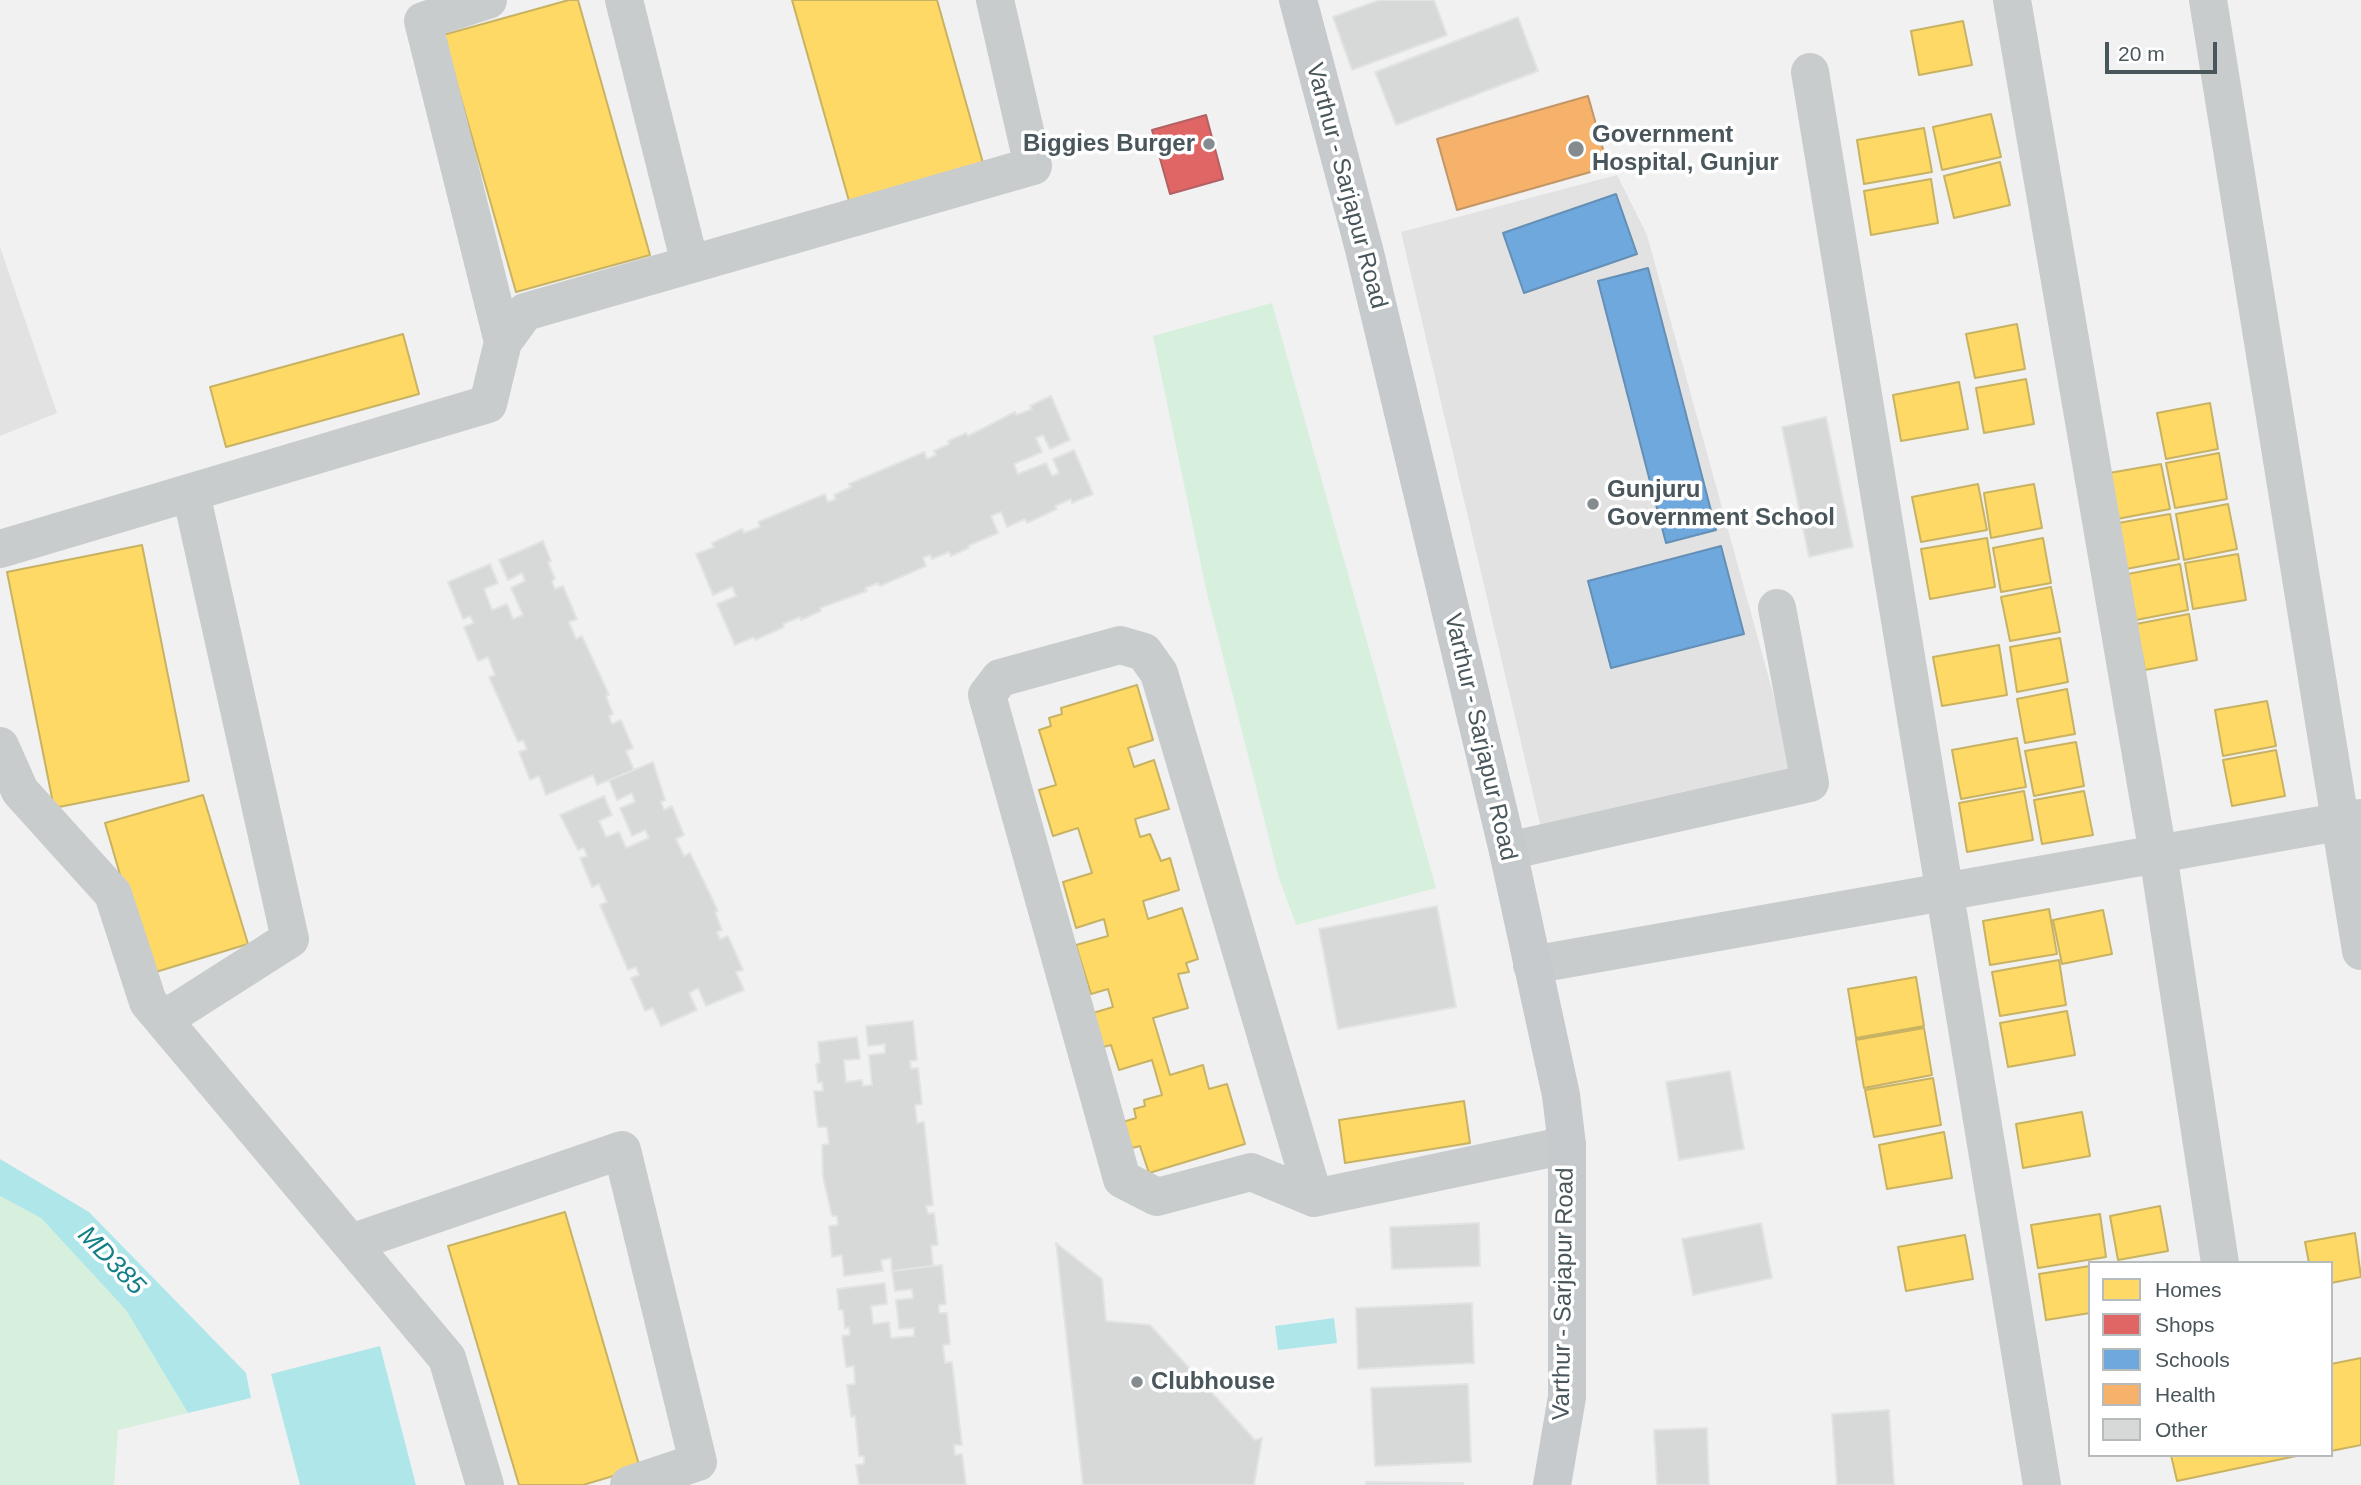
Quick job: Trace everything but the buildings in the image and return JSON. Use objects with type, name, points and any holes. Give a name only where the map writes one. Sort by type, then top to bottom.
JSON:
[{"type":"main road","name":"Varthur - Sarjapur Road","points":[[1298,0],[1364,249],[1508,851],[1561,1095],[1567,1145],[1567,1397],[1552,1485]]},
{"type":"street","points":[[488,0],[423,21],[503,342]]},
{"type":"street","points":[[624,0],[690,264]]},
{"type":"street","points":[[0,549],[488,404],[503,342],[525,312],[1033,166],[995,0]]},
{"type":"street","points":[[2011,0],[2158,854],[2220,1261]]},
{"type":"street","points":[[2208,0],[2351,820],[2361,951]]},
{"type":"street","points":[[1810,72],[2042,1485]]},
{"type":"street","points":[[163,1020],[289,939],[191,493]]},
{"type":"street","points":[[1508,851],[1810,783],[1777,608]]},
{"type":"street","points":[[1314,1198],[1159,673],[1144,652],[1121,645],[1000,678],[987,695],[1122,1179],[1157,1197],[1251,1172],[1314,1198],[1567,1145]]},
{"type":"street","points":[[0,746],[20,791],[113,894],[148,1002],[447,1358],[485,1485]]},
{"type":"street","points":[[1532,965],[2351,820]]},
{"type":"street","points":[[351,1243],[622,1150],[698,1462],[629,1485]]},
{"type":"shaded area","name":"Gunjuru Government School","points":[[1617,175],[1647,235],[1795,773],[1542,832],[1401,232]]},
{"type":"shaded area","points":[[0,247],[57,413],[0,436]]},
{"type":"green space","points":[[1272,303],[1436,888],[1296,925],[1279,878],[1206,589],[1153,336]]},
{"type":"green space","points":[[0,1196],[41,1218],[126,1310],[188,1413],[118,1430],[114,1485],[0,1485]]},
{"type":"water","name":"MD385","points":[[0,1159],[89,1212],[246,1373],[251,1398],[188,1413],[126,1310],[41,1218],[0,1196]]},
{"type":"water","points":[[1334,1318],[1337,1343],[1278,1350],[1275,1326]]},
{"type":"water","points":[[380,1346],[416,1485],[300,1485],[271,1374]]},
{"type":"place","name":"Biggies Burger","points":[[1209,144]]},
{"type":"place","name":"Government Hospital, Gunjur","points":[[1576,149]]},
{"type":"place","name":"Gunjuru Government School","points":[[1593,504]]},
{"type":"place","name":"Clubhouse","points":[[1137,1382]]}]
